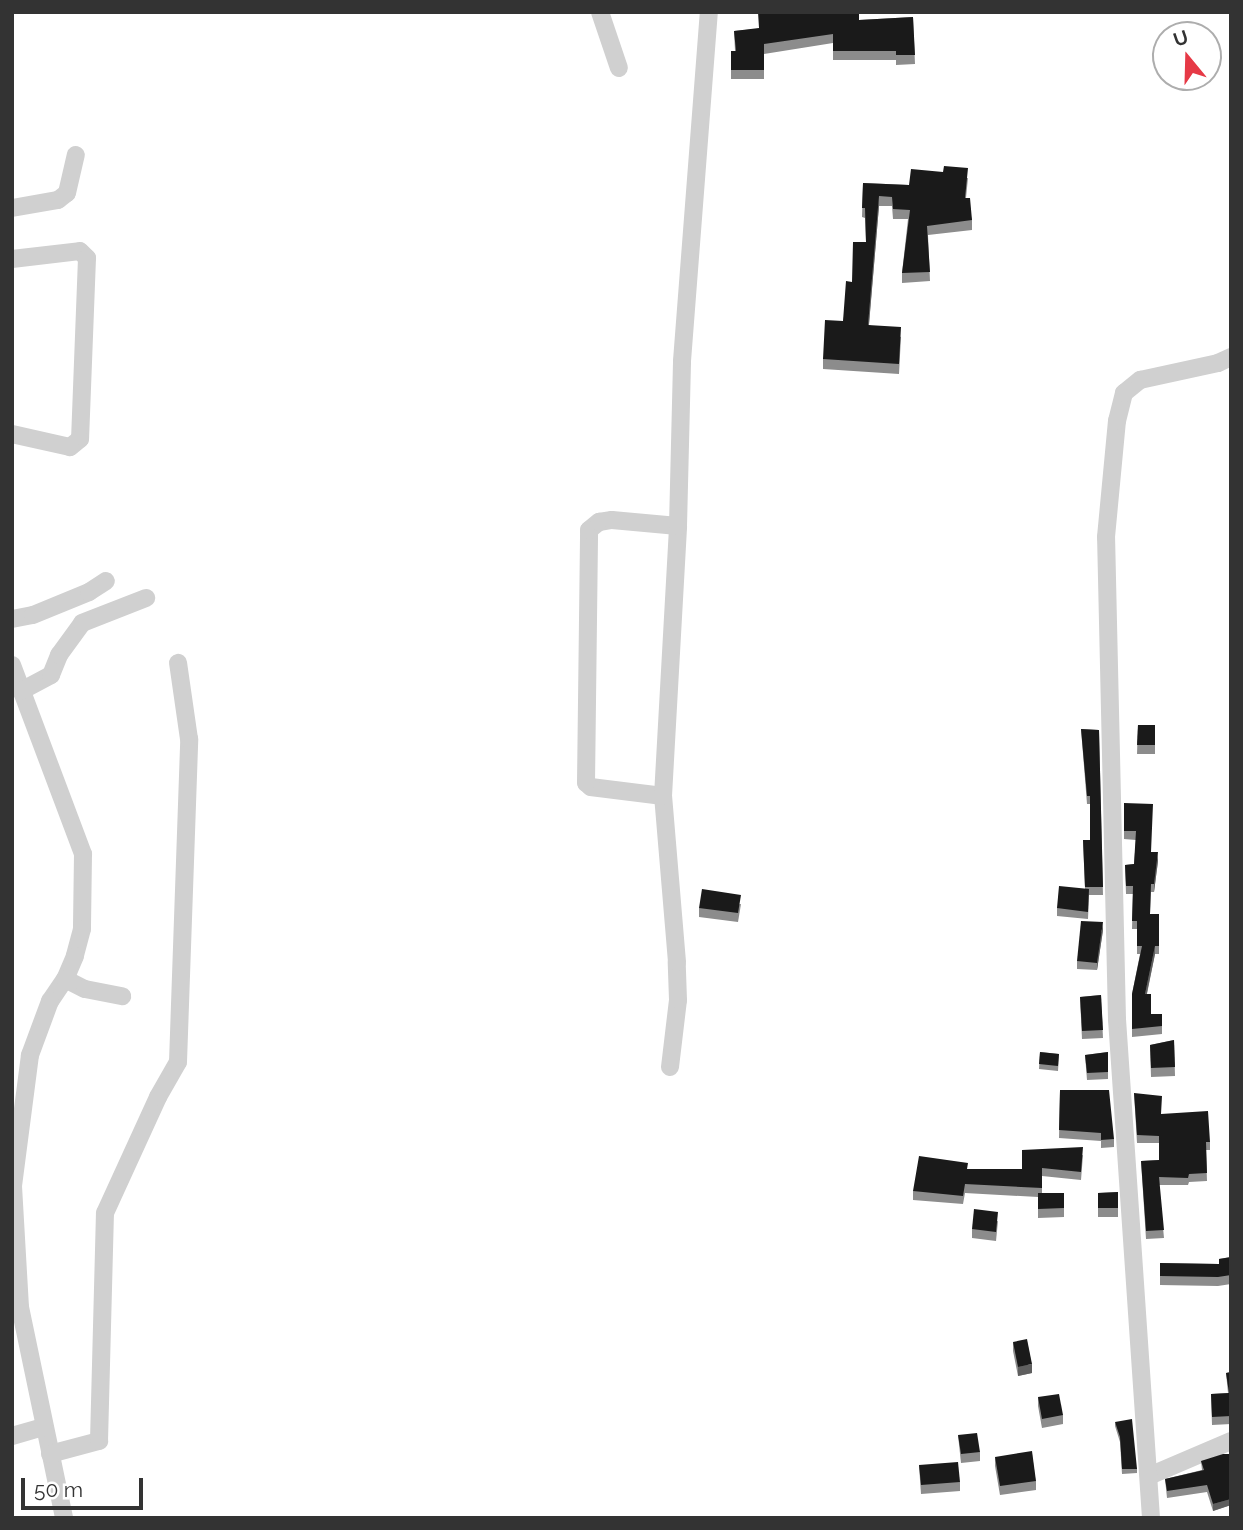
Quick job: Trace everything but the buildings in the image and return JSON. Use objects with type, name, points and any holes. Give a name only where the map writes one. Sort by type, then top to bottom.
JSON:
[{"type":"street","points":[[600,12],[619,68]]},
{"type":"street","points":[[670,1067],[677,974],[663,796],[678,526],[682,361],[709,12]]},
{"type":"street","points":[[12,208],[58,201],[67,193],[76,155]]},
{"type":"street","points":[[12,258],[80,251],[87,258],[80,439],[70,447],[12,433]]},
{"type":"street","points":[[1151,1518],[1117,1019],[1106,537],[1117,421],[1124,393],[1140,380],[1218,363],[1231,357]]},
{"type":"street","points":[[663,796],[591,787],[586,783],[589,530],[599,522],[612,520],[678,526]]},
{"type":"street","points":[[12,619],[33,615],[89,592],[106,580]]},
{"type":"street","points":[[21,691],[51,675],[59,655],[82,623],[146,598]]},
{"type":"street","points":[[50,1454],[99,1441],[105,1213],[158,1097],[178,1062],[189,739],[178,663]]},
{"type":"street","points":[[12,665],[83,854],[82,929],[65,979],[50,1001],[30,1055],[13,1186],[20,1307],[64,1518]]},
{"type":"street","points":[[65,979],[85,989],[122,996]]},
{"type":"street","points":[[12,1436],[43,1427]]},
{"type":"street","points":[[1149,1476],[1231,1441]]}]
